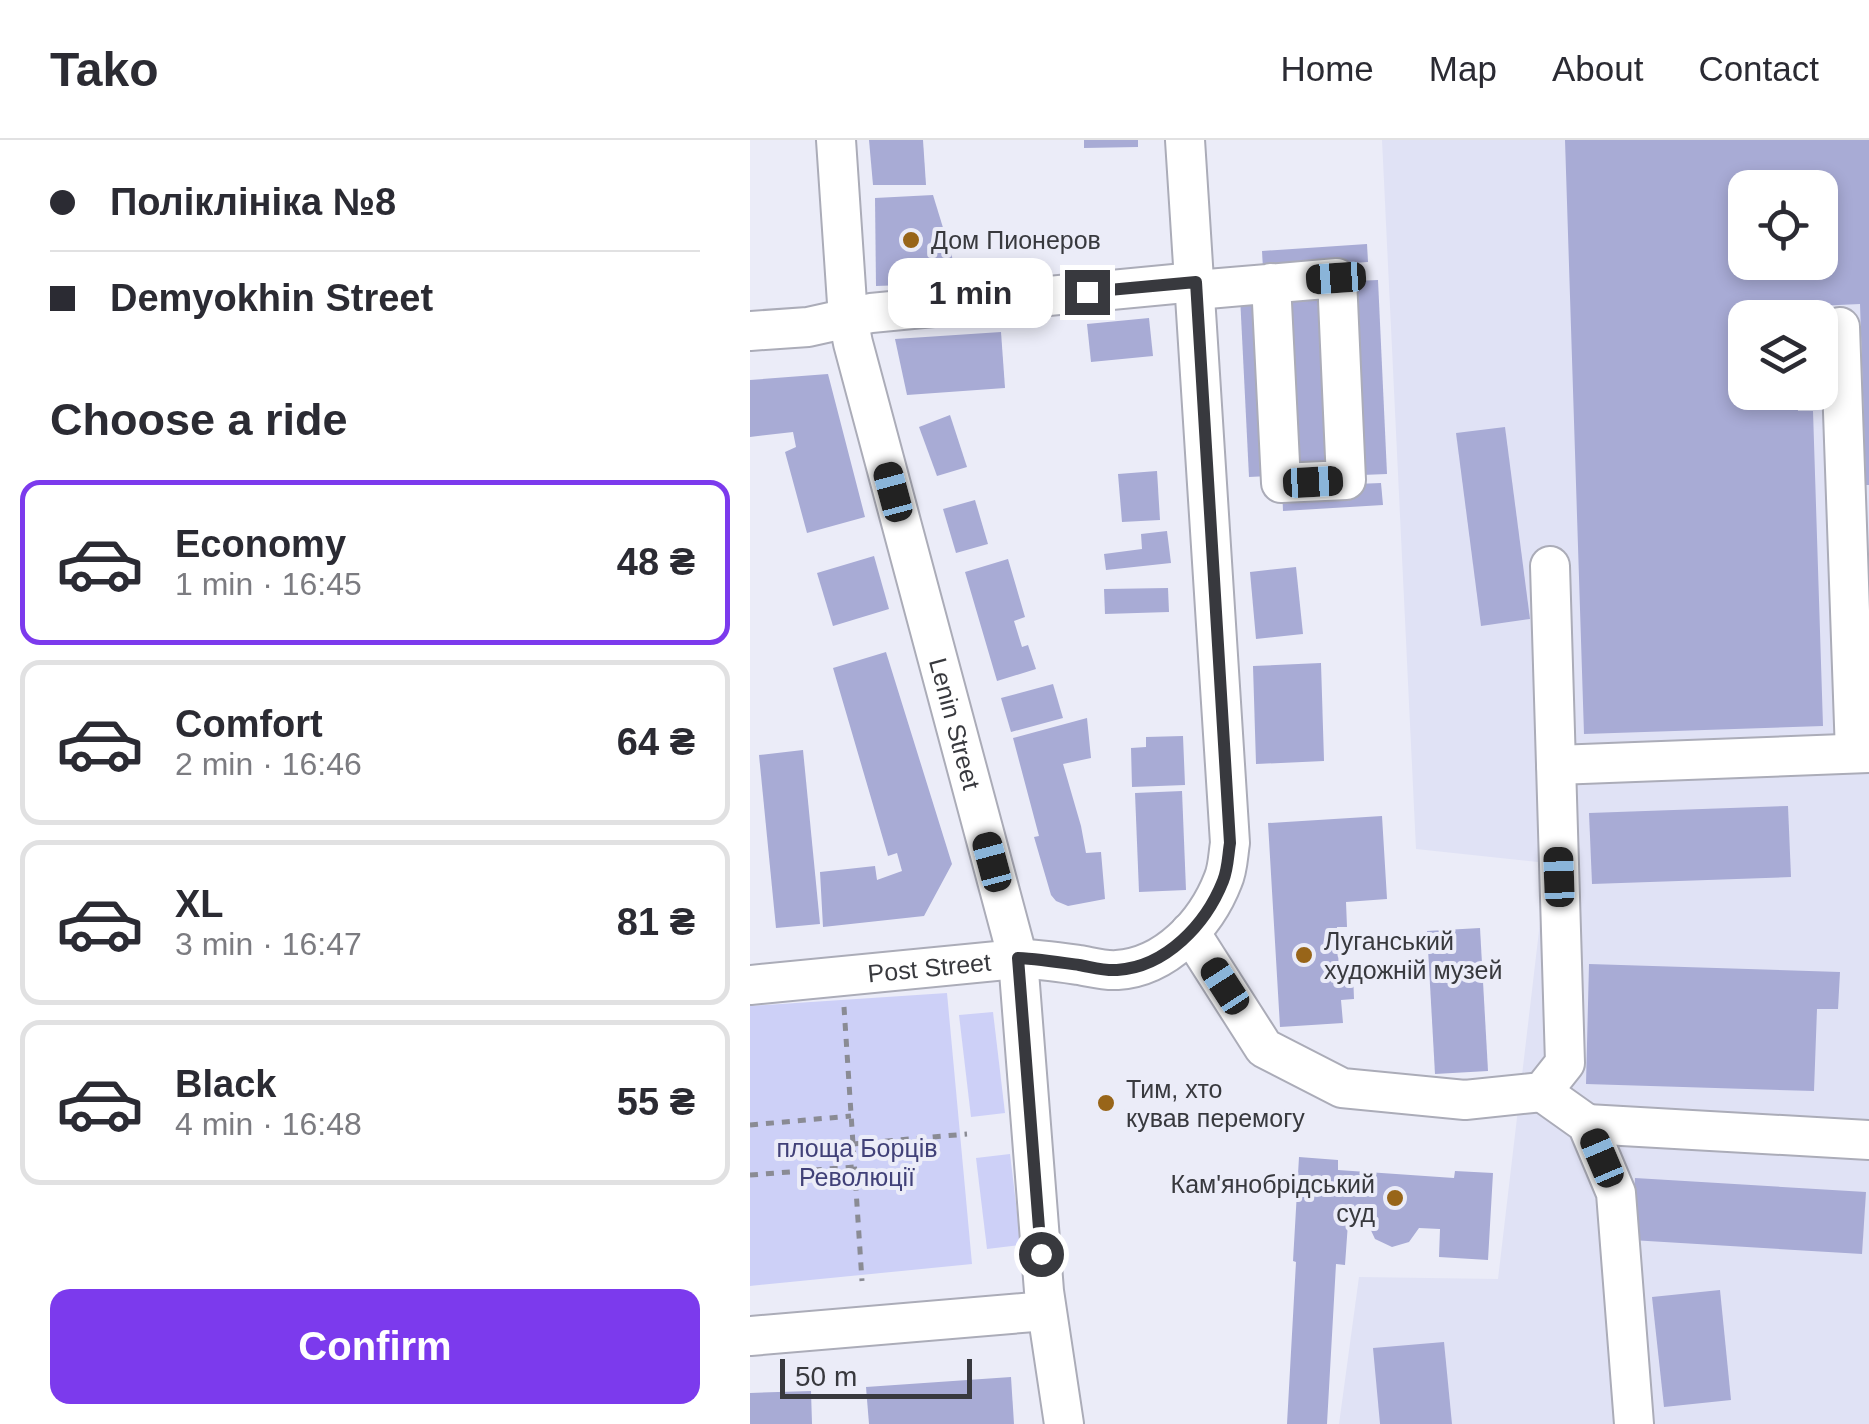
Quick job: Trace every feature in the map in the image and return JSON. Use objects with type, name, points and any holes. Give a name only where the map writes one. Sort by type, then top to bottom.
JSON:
[{"type":"street","name":"Lenin Street","points":[[836,140],[848,318],[1018,958],[1046,1311],[1064,1424]]},
{"type":"street","name":"Post Street","points":[[750,985],[1018,958],[1114,971],[1142,966],[1169,952],[1190,932],[1225,878],[1230,843],[1185,140]]},
{"type":"street","points":[[750,330],[808,327],[871,313],[1336,278],[1346,480],[1281,484],[1271,283]]},
{"type":"street","points":[[1556,765],[1862,753],[1840,327]]},
{"type":"street","points":[[1542,1092],[1565,1063],[1550,566]]},
{"type":"street","points":[[1190,932],[1264,1048],[1342,1088],[1464,1100],[1542,1092],[1587,1124],[1616,1193],[1634,1424]]},
{"type":"street","points":[[1587,1124],[1869,1140]]},
{"type":"street","points":[[750,1336],[1046,1311]]},
{"type":"path","points":[[844,1004],[862,1282]]},
{"type":"path","points":[[750,1125],[851,1116]]},
{"type":"path","points":[[853,1144],[967,1134]]},
{"type":"path","points":[[750,1175],[854,1167]]},
{"type":"shaded area","points":[[1382,140],[1869,140],[1869,1424],[1339,1424],[1359,1277],[1498,1279],[1547,863],[1416,849]]},
{"type":"green space","name":"площа Борців Революції","points":[[947,993],[972,1264],[750,1286],[750,1006]]},
{"type":"green space","points":[[993,1012],[1005,1113],[971,1117],[959,1015]]},
{"type":"green space","points":[[1010,1154],[1021,1245],[987,1249],[976,1158]]},
{"type":"building","points":[[869,140],[923,140],[926,185],[873,185]]},
{"type":"building","points":[[1084,140],[1138,140],[1138,147],[1084,148]]},
{"type":"building","points":[[1565,140],[1869,140],[1869,485],[1860,304],[1838,305],[1838,300],[1728,300],[1728,410],[1813,411],[1823,726],[1584,734]]},
{"type":"building","name":"Дом Пионеров","points":[[933,195],[960,283],[876,286],[875,198]]},
{"type":"building","points":[[1367,244],[1368,262],[1263,269],[1262,251]]},
{"type":"building","points":[[1378,280],[1387,474],[1362,475],[1354,281]]},
{"type":"building","points":[[1324,286],[1334,474],[1296,476],[1286,288]]},
{"type":"building","points":[[1258,295],[1269,476],[1249,477],[1240,296]]},
{"type":"building","points":[[1149,318],[1153,356],[1091,362],[1087,324]]},
{"type":"building","points":[[1001,332],[1005,388],[907,395],[895,339]]},
{"type":"building","points":[[828,374],[865,517],[807,533],[785,452],[796,447],[793,432],[750,437],[750,380]]},
{"type":"building","points":[[950,415],[967,467],[937,476],[919,427]]},
{"type":"building","points":[[1505,427],[1530,619],[1481,626],[1456,433]]},
{"type":"building","points":[[1157,471],[1160,520],[1122,522],[1118,474]]},
{"type":"building","points":[[1381,483],[1383,505],[1283,511],[1282,487]]},
{"type":"building","points":[[975,500],[988,544],[956,553],[943,509]]},
{"type":"building","points":[[1167,531],[1171,563],[1106,570],[1104,554],[1142,549],[1141,534]]},
{"type":"building","points":[[874,556],[889,609],[833,626],[817,573]]},
{"type":"building","points":[[1008,559],[1025,617],[1014,621],[1022,647],[1028,645],[1036,669],[997,681],[965,572]]},
{"type":"building","points":[[1296,567],[1303,634],[1256,639],[1250,572]]},
{"type":"building","points":[[1168,588],[1169,612],[1105,614],[1104,589]]},
{"type":"building","points":[[886,652],[952,864],[924,916],[823,927],[820,872],[875,866],[877,880],[902,871],[897,853],[888,856],[833,668]]},
{"type":"building","points":[[1321,663],[1324,761],[1256,764],[1253,666]]},
{"type":"building","points":[[1053,684],[1063,718],[1011,732],[1001,698]]},
{"type":"building","points":[[1087,718],[1091,758],[1063,764],[1086,853],[1101,852],[1105,899],[1068,906],[1051,895],[1013,738]]},
{"type":"building","points":[[1183,736],[1185,785],[1132,787],[1131,748],[1146,747],[1146,737]]},
{"type":"building","points":[[803,750],[820,924],[776,928],[759,755]]},
{"type":"building","points":[[1182,791],[1186,890],[1139,892],[1135,793]]},
{"type":"building","points":[[1788,806],[1791,877],[1592,884],[1589,813]]},
{"type":"building","points":[[1382,816],[1387,899],[1346,902],[1347,927],[1337,927],[1339,974],[1353,973],[1354,999],[1341,1000],[1343,1023],[1280,1027],[1268,823]]},
{"type":"building","points":[[1480,928],[1488,1071],[1435,1074],[1427,931]]},
{"type":"building","points":[[1589,964],[1840,972],[1838,1009],[1817,1009],[1814,1091],[1586,1084]]},
{"type":"building","points":[[1299,1157],[1338,1160],[1338,1170],[1454,1178],[1455,1171],[1493,1173],[1488,1260],[1439,1257],[1440,1229],[1419,1228],[1409,1242],[1392,1247],[1375,1239],[1368,1224],[1348,1223],[1345,1265],[1336,1264],[1327,1424],[1287,1424]]},
{"type":"building","points":[[1635,1178],[1866,1192],[1862,1254],[1631,1240]]},
{"type":"building","points":[[1720,1290],[1731,1400],[1664,1407],[1652,1297]]},
{"type":"building","points":[[1444,1342],[1452,1424],[1380,1424],[1373,1348]]},
{"type":"building","points":[[1011,1377],[1014,1424],[869,1424],[866,1387]]},
{"type":"building","points":[[811,1391],[812,1424],[750,1424],[750,1393]]},
{"type":"place","name":"Дом Пионеров","points":[[911,240]]},
{"type":"place","name":"Луганський художній музей","points":[[1304,955]]},
{"type":"place","name":"Тим, хто кував перемогу","points":[[1106,1103]]},
{"type":"place","name":"Кам'янобрідський суд","points":[[1395,1198]]},
{"type":"route","points":[[1041,1254],[1018,958],[1114,971],[1142,966],[1169,952],[1209,908],[1225,878],[1230,843],[1196,282],[1087,292]]}]
